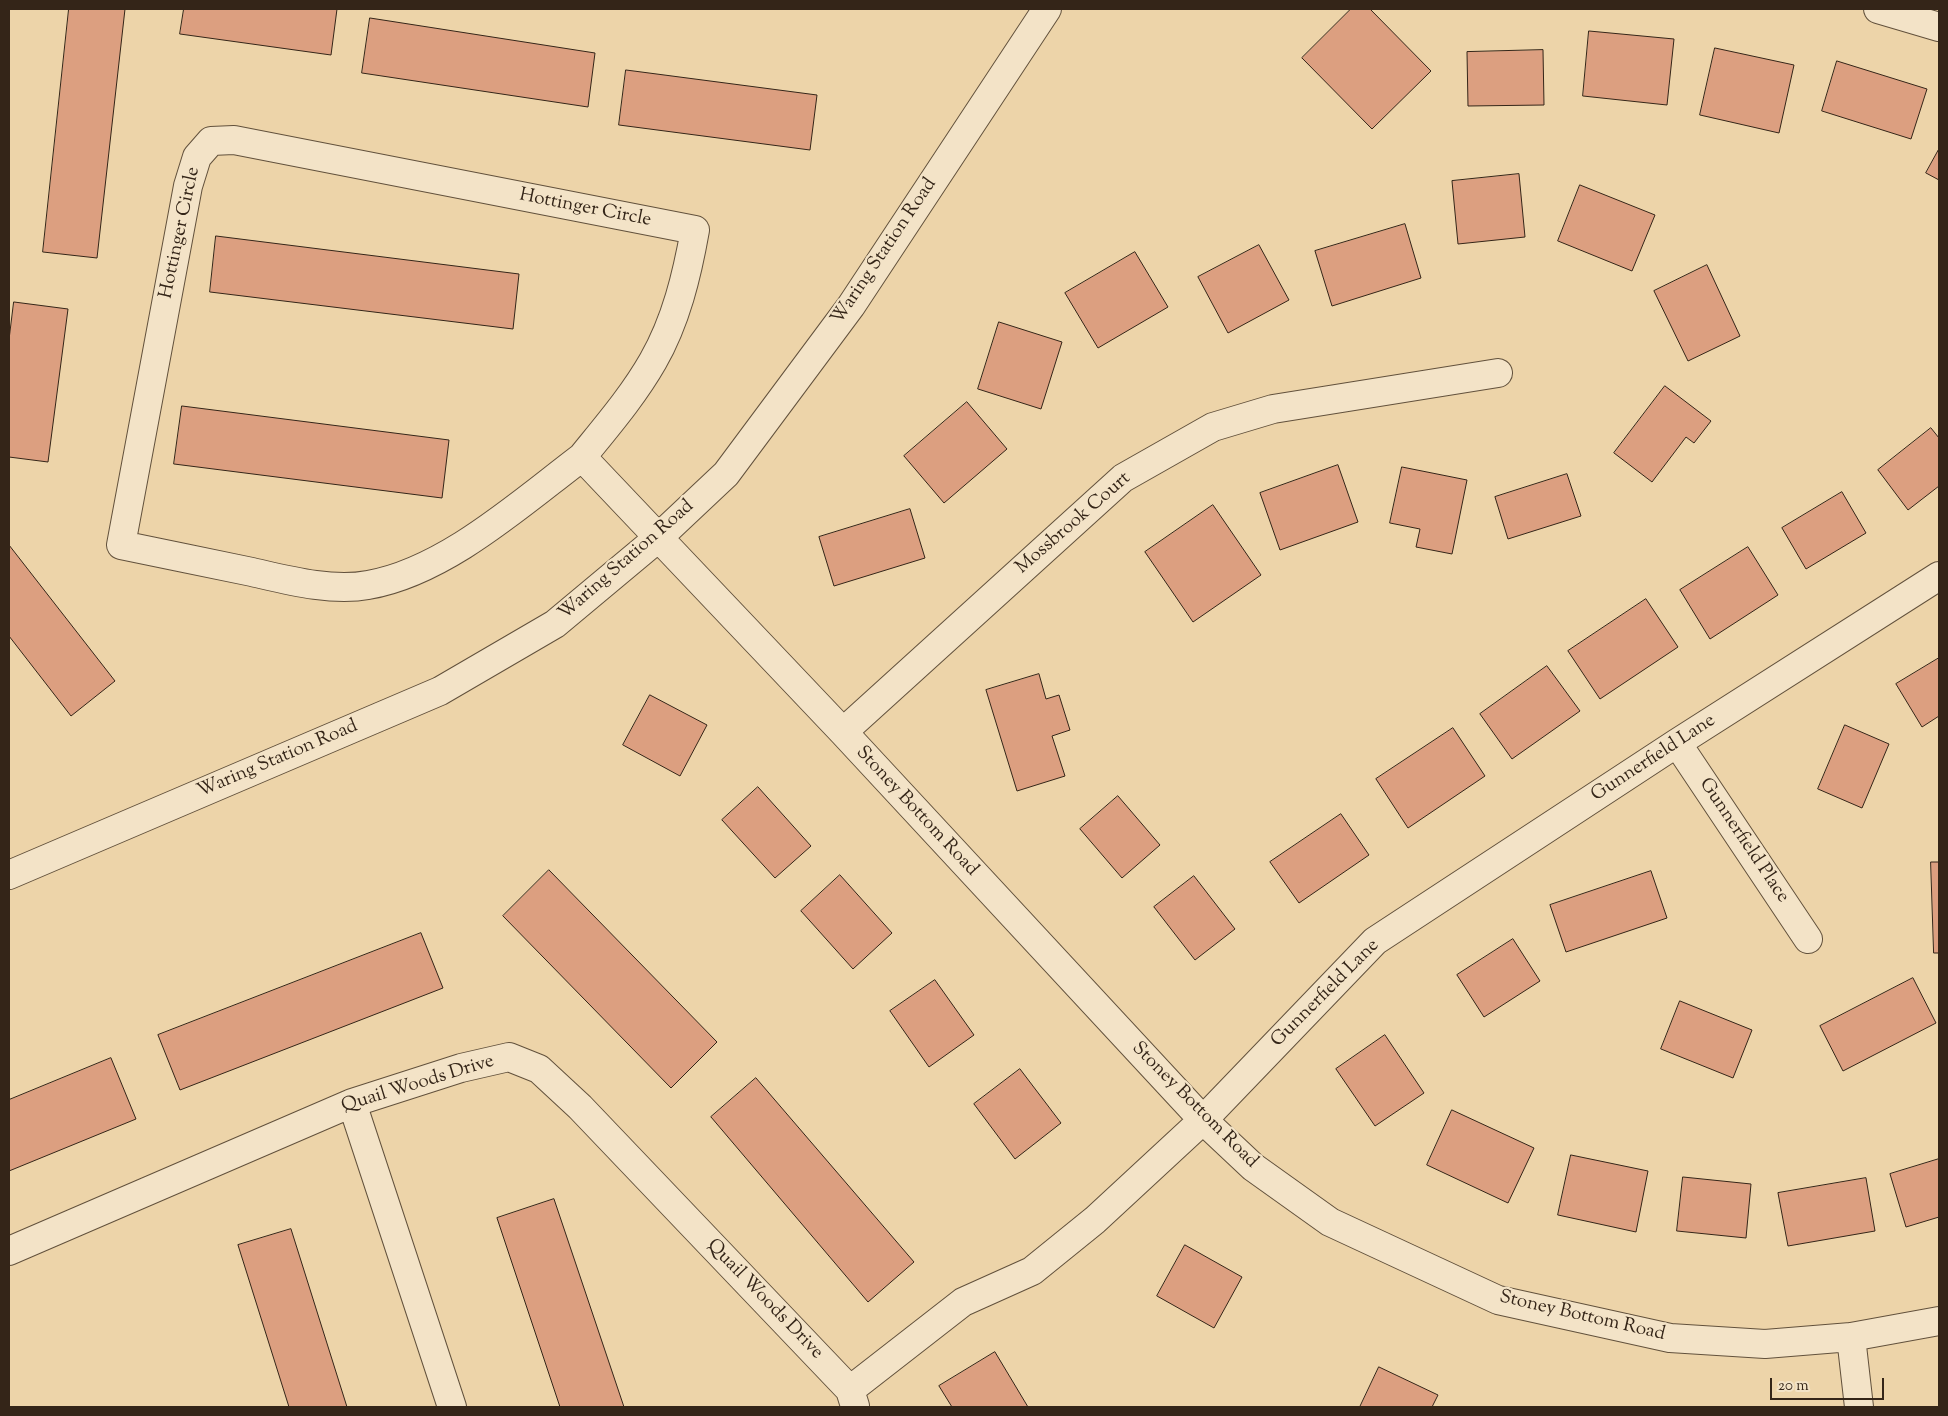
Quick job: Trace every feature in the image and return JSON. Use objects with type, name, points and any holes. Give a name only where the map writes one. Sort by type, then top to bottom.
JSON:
[{"type":"street","name":"Waring Station Road","points":[[9,875],[440,690],[555,624],[658,538],[726,474],[845,314],[1047,9]]},
{"type":"street","points":[[1878,9],[1939,27]]},
{"type":"street","name":"Hottinger Circle","points":[[234,140],[695,230],[689,263],[675,312],[653,361],[621,408],[582,457],[494,524],[455,550],[407,574],[367,586],[315,586],[121,545],[188,186],[197,157],[211,141],[234,140]]},
{"type":"street","name":"Mossbrook Court","points":[[843,732],[1123,478],[1213,427],[1272,409],[1498,373]]},
{"type":"street","points":[[582,457],[658,538]]},
{"type":"street","name":"Stoney Bottom Road","points":[[658,538],[843,732],[1203,1120],[1253,1168],[1330,1222],[1498,1300],[1670,1338],[1765,1344],[1851,1337],[1939,1321]]},
{"type":"street","name":"Gunnerfield Lane","points":[[853,1399],[963,1302],[1032,1271],[1096,1220],[1203,1120],[1375,942],[1677,743],[1939,576]]},
{"type":"street","name":"Gunnerfield Place","points":[[1677,743],[1808,939]]},
{"type":"street","name":"Quail Woods Drive","points":[[9,1250],[352,1103],[461,1068],[509,1057],[539,1069],[580,1107],[853,1399]]},
{"type":"street","points":[[352,1103],[452,1407]]},
{"type":"street","points":[[1851,1337],[1858,1407]]},
{"type":"building","points":[[69,9],[125,9],[97,258],[43,252]]},
{"type":"building","points":[[184,9],[337,9],[331,55],[180,34]]},
{"type":"building","points":[[1351,9],[1370,9],[1431,71],[1372,129],[1302,58]]},
{"type":"building","points":[[370,18],[595,53],[588,107],[362,73]]},
{"type":"building","points":[[1589,31],[1674,39],[1667,105],[1583,96]]},
{"type":"building","points":[[1715,48],[1794,65],[1779,133],[1700,115]]},
{"type":"building","points":[[1543,50],[1544,105],[1468,106],[1467,52]]},
{"type":"building","points":[[1837,61],[1927,89],[1911,139],[1822,111]]},
{"type":"building","points":[[626,70],[817,95],[810,150],[619,125]]},
{"type":"building","points":[[1939,149],[1939,180],[1926,173]]},
{"type":"building","points":[[1519,174],[1525,237],[1458,244],[1452,181]]},
{"type":"building","points":[[1580,185],[1655,215],[1632,271],[1558,241]]},
{"type":"building","points":[[1405,224],[1421,278],[1332,306],[1315,251]]},
{"type":"building","points":[[216,236],[519,274],[513,329],[210,292]]},
{"type":"building","points":[[1259,245],[1289,300],[1228,333],[1198,277]]},
{"type":"building","points":[[1135,252],[1168,307],[1098,348],[1065,293]]},
{"type":"building","points":[[1707,265],[1740,336],[1688,361],[1654,291]]},
{"type":"building","points":[[14,302],[68,309],[48,462],[9,457],[9,340]]},
{"type":"building","points":[[999,322],[1062,342],[1041,409],[978,389]]},
{"type":"building","points":[[1665,386],[1711,421],[1694,443],[1686,437],[1652,482],[1614,453]]},
{"type":"building","points":[[967,402],[1007,449],[944,503],[904,456]]},
{"type":"building","points":[[182,406],[449,440],[442,498],[174,464]]},
{"type":"building","points":[[1931,428],[1939,438],[1939,486],[1908,510],[1878,470]]},
{"type":"building","points":[[1338,465],[1358,522],[1280,550],[1260,493]]},
{"type":"building","points":[[1402,467],[1467,480],[1452,554],[1416,547],[1420,529],[1390,523]]},
{"type":"building","points":[[1567,474],[1581,516],[1508,539],[1495,497]]},
{"type":"building","points":[[1842,492],[1866,533],[1806,569],[1782,528]]},
{"type":"building","points":[[1213,505],[1261,575],[1193,622],[1145,552]]},
{"type":"building","points":[[910,509],[925,558],[834,586],[819,537]]},
{"type":"building","points":[[9,545],[115,681],[71,716],[9,636]]},
{"type":"building","points":[[1748,547],[1778,595],[1710,639],[1680,590]]},
{"type":"building","points":[[1646,599],[1678,647],[1600,699],[1568,651]]},
{"type":"building","points":[[1939,658],[1939,716],[1922,727],[1896,684]]},
{"type":"building","points":[[1547,666],[1580,711],[1512,759],[1480,714]]},
{"type":"building","points":[[1039,674],[1046,699],[1059,695],[1070,730],[1052,736],[1065,776],[1017,791],[986,690]]},
{"type":"building","points":[[650,695],[707,725],[680,776],[623,745]]},
{"type":"building","points":[[1845,725],[1889,744],[1862,808],[1818,789]]},
{"type":"building","points":[[1453,728],[1485,776],[1408,828],[1376,779]]},
{"type":"building","points":[[758,787],[811,846],[775,878],[722,820]]},
{"type":"building","points":[[1118,796],[1160,845],[1122,878],[1080,829]]},
{"type":"building","points":[[1341,814],[1369,855],[1299,903],[1270,862]]},
{"type":"building","points":[[1931,862],[1939,862],[1939,953],[1934,953]]},
{"type":"building","points":[[549,870],[717,1042],[671,1088],[503,916]]},
{"type":"building","points":[[1651,871],[1667,918],[1566,952],[1550,905]]},
{"type":"building","points":[[840,875],[892,933],[853,969],[801,911]]},
{"type":"building","points":[[1194,876],[1235,929],[1195,960],[1154,907]]},
{"type":"building","points":[[421,933],[443,988],[180,1090],[158,1035]]},
{"type":"building","points":[[1513,939],[1540,981],[1484,1017],[1457,975]]},
{"type":"building","points":[[1913,978],[1936,1023],[1843,1071],[1820,1026]]},
{"type":"building","points":[[935,980],[974,1035],[929,1067],[890,1011]]},
{"type":"building","points":[[1680,1001],[1752,1030],[1733,1078],[1661,1049]]},
{"type":"building","points":[[1385,1035],[1424,1093],[1375,1126],[1336,1069]]},
{"type":"building","points":[[111,1058],[136,1119],[9,1171],[9,1100]]},
{"type":"building","points":[[1020,1069],[1061,1123],[1015,1159],[974,1104]]},
{"type":"building","points":[[756,1078],[914,1262],[868,1302],[711,1117]]},
{"type":"building","points":[[1452,1110],[1534,1148],[1508,1203],[1427,1165]]},
{"type":"building","points":[[1571,1155],[1648,1171],[1636,1232],[1558,1215]]},
{"type":"building","points":[[1939,1159],[1939,1217],[1906,1227],[1890,1174]]},
{"type":"building","points":[[1683,1177],[1751,1184],[1746,1238],[1677,1231]]},
{"type":"building","points":[[1866,1178],[1875,1231],[1788,1246],[1778,1193]]},
{"type":"building","points":[[554,1199],[624,1407],[560,1407],[497,1218]]},
{"type":"building","points":[[291,1229],[347,1407],[289,1407],[238,1245]]},
{"type":"building","points":[[1185,1245],[1242,1277],[1214,1328],[1157,1296]]},
{"type":"building","points":[[995,1352],[1028,1407],[952,1407],[939,1386]]},
{"type":"building","points":[[1379,1367],[1438,1395],[1432,1407],[1360,1407]]}]
